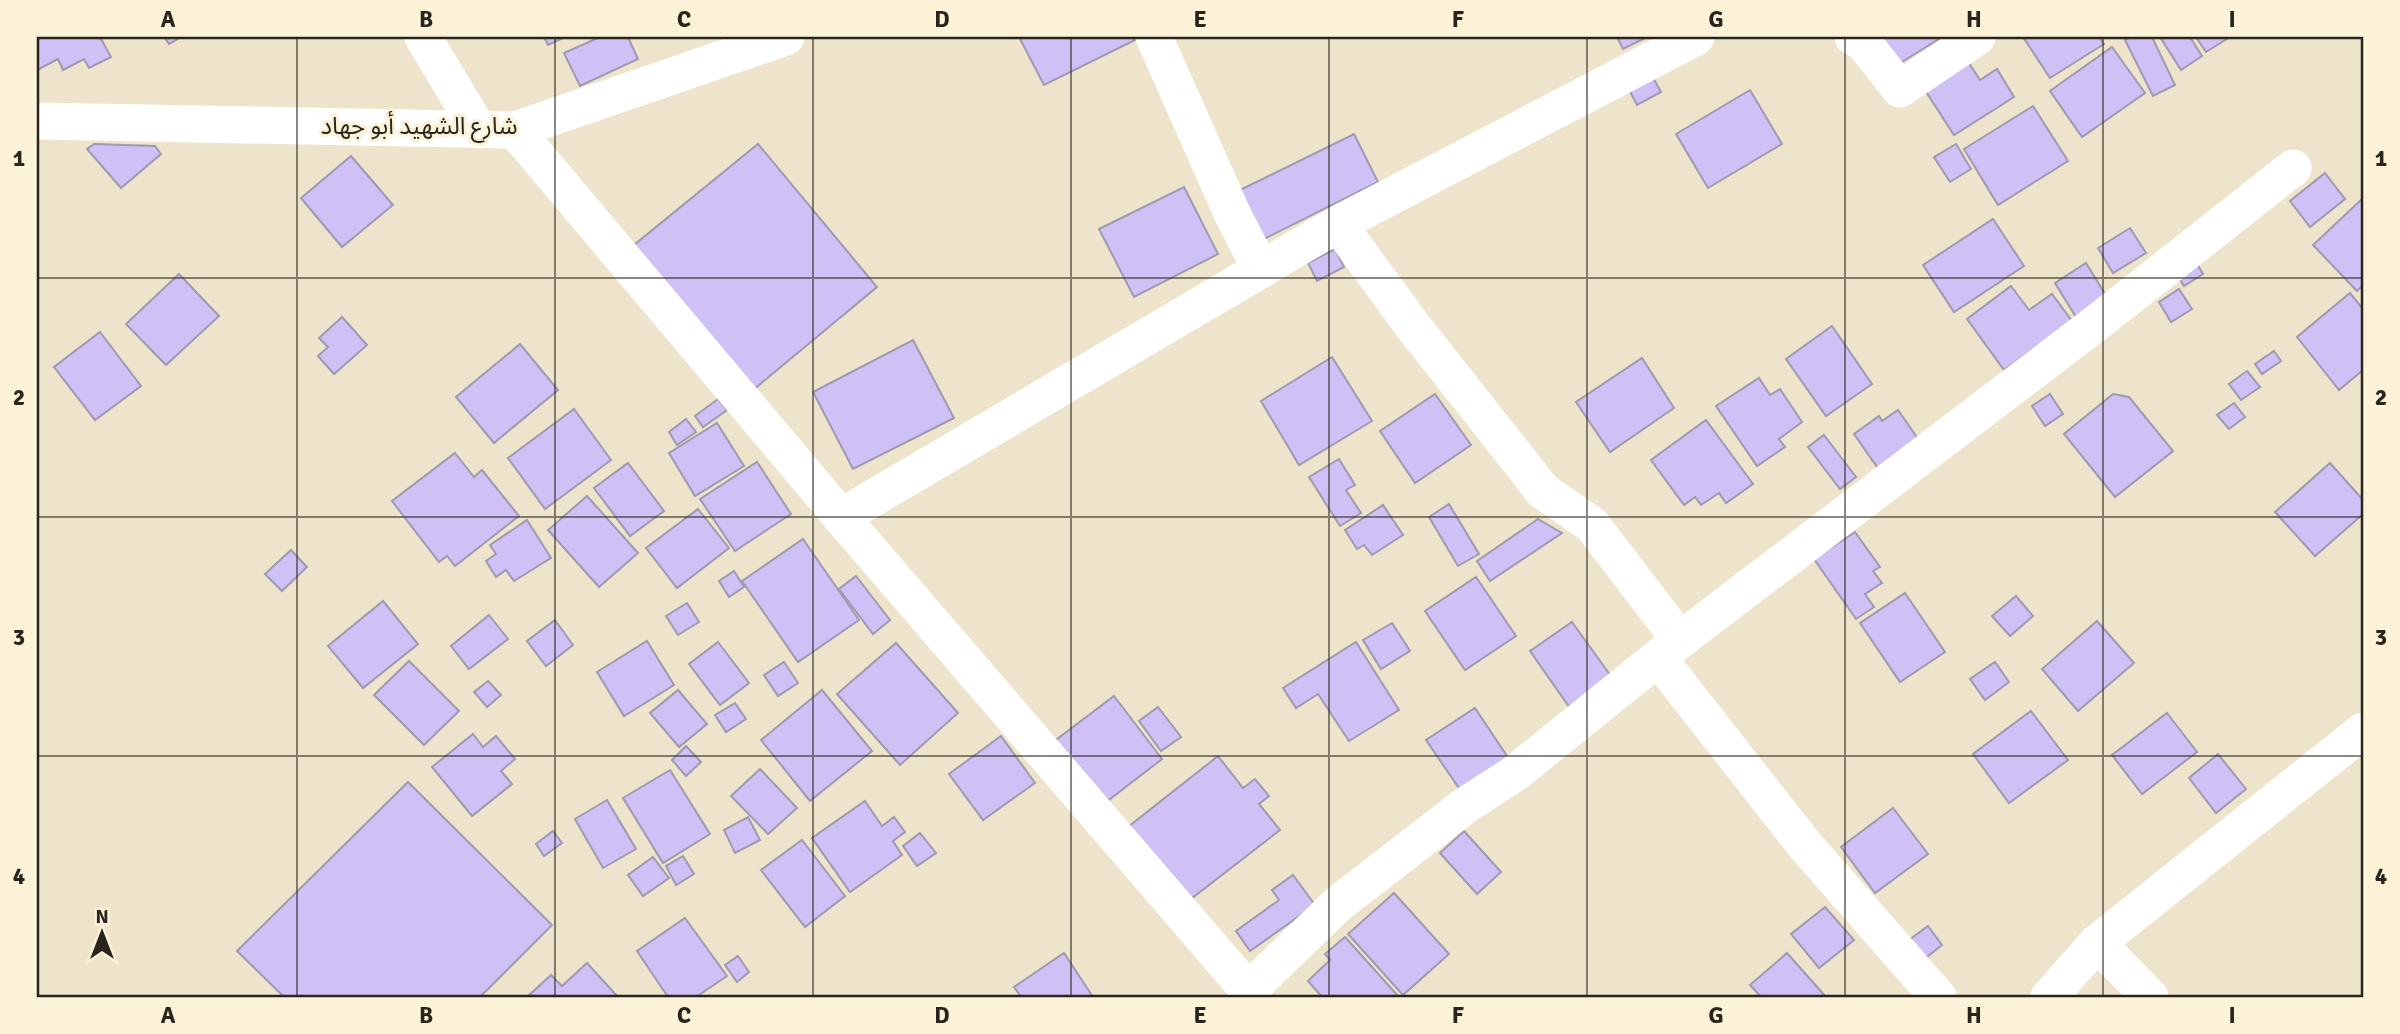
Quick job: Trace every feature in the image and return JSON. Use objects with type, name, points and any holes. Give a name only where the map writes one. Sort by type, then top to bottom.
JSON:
[{"type":"street","points":[[423,37],[478,129]]},
{"type":"street","name":"شارع الشهيد أبو جهاد","points":[[37,121],[515,130],[786,37]]},
{"type":"street","points":[[1154,37],[1232,213],[1261,270]]},
{"type":"street","points":[[841,517],[1338,224],[1696,37]]},
{"type":"street","points":[[1853,37],[1863,42],[1900,89],[1977,37]]},
{"type":"street","points":[[515,130],[841,517],[1251,994],[1338,904],[1466,806],[1514,774],[1669,649],[2099,321],[2292,168]]},
{"type":"street","points":[[1338,224],[1412,325],[1543,491],[1592,524],[1669,649],[1804,845],[1938,997]]},
{"type":"street","points":[[2049,997],[2097,943],[2363,731]]},
{"type":"street","points":[[2097,943],[2150,997]]},
{"type":"building","points":[[37,37],[100,37],[111,57],[89,68],[84,59],[63,70],[58,59],[37,70]]},
{"type":"building","points":[[164,37],[181,37],[169,44]]},
{"type":"building","points":[[544,37],[565,37],[548,45]]},
{"type":"building","points":[[600,37],[628,37],[638,59],[580,86],[564,53]]},
{"type":"building","points":[[1019,37],[1133,37],[1135,40],[1044,85]]},
{"type":"building","points":[[1617,37],[1647,37],[1623,49]]},
{"type":"building","points":[[1874,37],[1942,37],[1894,67]]},
{"type":"building","points":[[2023,37],[2099,37],[2104,44],[2050,78]]},
{"type":"building","points":[[2131,37],[2152,37],[2175,85],[2153,96],[2125,40]]},
{"type":"building","points":[[2160,37],[2190,37],[2202,56],[2181,70]]},
{"type":"building","points":[[2196,37],[2230,37],[2206,52]]},
{"type":"building","points":[[2112,47],[2145,93],[2082,137],[2050,91]]},
{"type":"building","points":[[1967,60],[1980,80],[1997,69],[2014,97],[1954,135],[1923,87]]},
{"type":"building","points":[[1650,72],[1661,92],[1637,105],[1626,84]]},
{"type":"building","points":[[1750,90],[1782,144],[1708,188],[1676,134]]},
{"type":"building","points":[[2033,106],[2068,161],[1998,205],[1964,149]]},
{"type":"building","points":[[1354,134],[1378,182],[1264,239],[1240,190]]},
{"type":"building","points":[[94,144],[155,146],[161,154],[121,188],[87,149]]},
{"type":"building","points":[[758,144],[877,287],[753,390],[634,245]]},
{"type":"building","points":[[1956,144],[1971,169],[1950,182],[1934,157]]},
{"type":"building","points":[[351,156],[393,205],[342,247],[301,198]]},
{"type":"building","points":[[2325,173],[2345,199],[2310,227],[2290,201]]},
{"type":"building","points":[[1184,187],[1218,254],[1134,297],[1099,229]]},
{"type":"building","points":[[2363,198],[2363,285],[2357,291],[2313,245]]},
{"type":"building","points":[[1993,219],[2024,266],[1954,312],[1923,265]]},
{"type":"building","points":[[2130,228],[2146,253],[2113,273],[2098,248]]},
{"type":"building","points":[[1335,249],[1344,267],[1317,281],[1308,263]]},
{"type":"building","points":[[2195,260],[2203,274],[2184,286],[2175,272]]},
{"type":"building","points":[[2086,263],[2110,302],[2079,322],[2055,283]]},
{"type":"building","points":[[179,274],[219,316],[166,365],[126,324]]},
{"type":"building","points":[[2011,286],[2029,310],[2052,294],[2072,321],[2004,370],[1967,319]]},
{"type":"building","points":[[2179,289],[2192,309],[2171,322],[2159,302]]},
{"type":"building","points":[[2350,293],[2363,309],[2363,370],[2339,390],[2297,337]]},
{"type":"building","points":[[342,317],[367,345],[334,374],[318,356],[328,347],[319,338]]},
{"type":"building","points":[[1832,326],[1872,384],[1826,416],[1786,359]]},
{"type":"building","points":[[100,332],[141,386],[95,420],[54,367]]},
{"type":"building","points":[[913,340],[954,418],[853,469],[813,392]]},
{"type":"building","points":[[520,344],[558,390],[494,443],[456,397]]},
{"type":"building","points":[[2274,351],[2281,361],[2262,374],[2255,364]]},
{"type":"building","points":[[1332,357],[1372,421],[1299,465],[1261,401]]},
{"type":"building","points":[[1642,358],[1674,408],[1610,452],[1576,402]]},
{"type":"building","points":[[2247,371],[2260,387],[2241,400],[2229,384]]},
{"type":"building","points":[[1759,378],[1770,395],[1780,389],[1802,422],[1779,439],[1785,447],[1757,466],[1716,406]]},
{"type":"building","points":[[1435,394],[1471,445],[1415,483],[1380,431]]},
{"type":"building","points":[[2050,394],[2063,414],[2045,426],[2032,406]]},
{"type":"building","points":[[2113,394],[2129,397],[2173,451],[2115,497],[2064,434]]},
{"type":"building","points":[[718,399],[727,410],[703,427],[695,416]]},
{"type":"building","points":[[2234,403],[2245,417],[2229,429],[2217,415]]},
{"type":"building","points":[[574,409],[611,460],[545,509],[508,458]]},
{"type":"building","points":[[1898,410],[1923,446],[1882,474],[1854,434],[1879,416],[1882,421]]},
{"type":"building","points":[[686,419],[696,432],[677,445],[669,432]]},
{"type":"building","points":[[1706,420],[1753,484],[1726,503],[1719,493],[1701,505],[1695,497],[1684,505],[1651,460]]},
{"type":"building","points":[[717,423],[744,466],[695,496],[669,453]]},
{"type":"building","points":[[1824,435],[1856,477],[1840,489],[1808,447]]},
{"type":"building","points":[[455,453],[474,477],[482,470],[519,516],[455,566],[447,556],[439,562],[392,501]]},
{"type":"building","points":[[1339,459],[1355,485],[1346,490],[1361,513],[1340,526],[1309,477]]},
{"type":"building","points":[[757,462],[791,514],[735,551],[700,499]]},
{"type":"building","points":[[628,463],[664,511],[630,536],[594,488]]},
{"type":"building","points":[[2330,463],[2363,500],[2363,514],[2315,556],[2275,512]]},
{"type":"building","points":[[587,496],[638,553],[599,587],[548,530]]},
{"type":"building","points":[[1449,504],[1479,554],[1458,566],[1429,517]]},
{"type":"building","points":[[1383,505],[1403,535],[1372,555],[1364,545],[1357,549],[1345,530]]},
{"type":"building","points":[[698,509],[729,548],[677,588],[646,548]]},
{"type":"building","points":[[1538,519],[1562,533],[1490,581],[1477,561]]},
{"type":"building","points":[[527,520],[551,558],[514,581],[506,570],[496,577],[486,561],[496,554],[490,545]]},
{"type":"building","points":[[1855,532],[1880,567],[1873,571],[1882,583],[1865,594],[1874,607],[1856,619],[1814,559]]},
{"type":"building","points":[[803,539],[859,620],[798,662],[742,581]]},
{"type":"building","points":[[291,550],[307,567],[282,591],[265,574]]},
{"type":"building","points":[[734,571],[744,587],[729,597],[719,581]]},
{"type":"building","points":[[856,576],[890,620],[873,634],[839,589]]},
{"type":"building","points":[[1476,577],[1516,636],[1465,670],[1425,611]]},
{"type":"building","points":[[1905,593],[1945,652],[1900,682],[1860,623]]},
{"type":"building","points":[[2016,596],[2033,616],[2010,636],[1992,616]]},
{"type":"building","points":[[383,601],[418,644],[363,688],[328,646]]},
{"type":"building","points":[[687,603],[699,622],[678,635],[666,616]]},
{"type":"building","points":[[489,615],[508,639],[469,669],[451,646]]},
{"type":"building","points":[[555,620],[573,645],[546,666],[527,641]]},
{"type":"building","points":[[2097,621],[2134,663],[2078,711],[2042,669]]},
{"type":"building","points":[[1572,622],[1613,679],[1570,708],[1530,651]]},
{"type":"building","points":[[1392,623],[1410,651],[1381,669],[1363,640]]},
{"type":"building","points":[[647,641],[674,685],[624,716],[597,672]]},
{"type":"building","points":[[718,642],[749,683],[720,705],[689,664]]},
{"type":"building","points":[[1356,642],[1399,710],[1349,741],[1318,694],[1296,708],[1283,688]]},
{"type":"building","points":[[896,643],[958,713],[900,765],[837,694]]},
{"type":"building","points":[[409,661],[459,711],[424,745],[374,695]]},
{"type":"building","points":[[784,662],[798,683],[778,696],[764,675]]},
{"type":"building","points":[[1995,662],[2009,682],[1985,700],[1970,679]]},
{"type":"building","points":[[488,681],[501,695],[487,707],[474,692]]},
{"type":"building","points":[[678,690],[707,724],[679,747],[650,713]]},
{"type":"building","points":[[822,690],[872,751],[810,801],[761,740]]},
{"type":"building","points":[[1114,696],[1162,759],[1105,803],[1056,740]]},
{"type":"building","points":[[735,703],[746,719],[726,732],[715,715]]},
{"type":"building","points":[[1158,707],[1181,737],[1161,751],[1139,721]]},
{"type":"building","points":[[1475,708],[1511,762],[1463,794],[1426,740]]},
{"type":"building","points":[[2031,711],[2068,760],[2009,803],[1973,754]]},
{"type":"building","points":[[2167,713],[2197,752],[2142,794],[2112,755]]},
{"type":"building","points":[[473,734],[483,747],[496,736],[515,759],[501,771],[512,784],[472,816],[432,767]]},
{"type":"building","points":[[1001,736],[1035,783],[983,820],[949,774]]},
{"type":"building","points":[[686,746],[701,762],[686,776],[672,760]]},
{"type":"building","points":[[2218,754],[2246,789],[2216,813],[2189,778]]},
{"type":"building","points":[[1218,756],[1243,788],[1255,779],[1269,796],[1259,804],[1280,830],[1187,902],[1128,827]]},
{"type":"building","points":[[760,769],[797,808],[768,834],[731,796]]},
{"type":"building","points":[[670,770],[710,834],[663,863],[623,798]]},
{"type":"building","points":[[408,782],[552,925],[480,997],[284,997],[237,951]]},
{"type":"building","points":[[607,800],[636,849],[603,868],[575,819]]},
{"type":"building","points":[[865,801],[882,826],[894,817],[905,832],[893,841],[902,855],[850,892],[812,838]]},
{"type":"building","points":[[1893,808],[1928,854],[1875,893],[1841,847]]},
{"type":"building","points":[[748,817],[760,840],[735,853],[724,830]]},
{"type":"building","points":[[553,831],[562,843],[544,856],[536,844]]},
{"type":"building","points":[[1464,831],[1501,872],[1477,894],[1440,853]]},
{"type":"building","points":[[920,833],[936,853],[917,866],[903,846]]},
{"type":"building","points":[[802,840],[845,896],[805,927],[761,870]]},
{"type":"building","points":[[683,856],[694,874],[676,885],[666,866]]},
{"type":"building","points":[[653,857],[669,878],[643,896],[628,875]]},
{"type":"building","points":[[1293,875],[1315,905],[1250,951],[1236,931],[1279,900],[1272,890]]},
{"type":"building","points":[[1394,893],[1449,954],[1403,995],[1348,934]]},
{"type":"building","points":[[1825,907],[1854,940],[1819,968],[1791,934]]},
{"type":"building","points":[[685,918],[727,976],[696,997],[668,997],[637,951]]},
{"type":"building","points":[[1928,926],[1942,945],[1923,960],[1909,940]]},
{"type":"building","points":[[1345,937],[1399,997],[1322,997],[1308,981],[1330,960],[1325,954]]},
{"type":"building","points":[[1064,953],[1093,997],[1021,997],[1014,987]]},
{"type":"building","points":[[1787,953],[1826,997],[1761,997],[1750,985]]},
{"type":"building","points":[[738,956],[749,972],[737,982],[725,965]]},
{"type":"building","points":[[587,963],[618,997],[527,997],[551,975],[562,986]]}]
